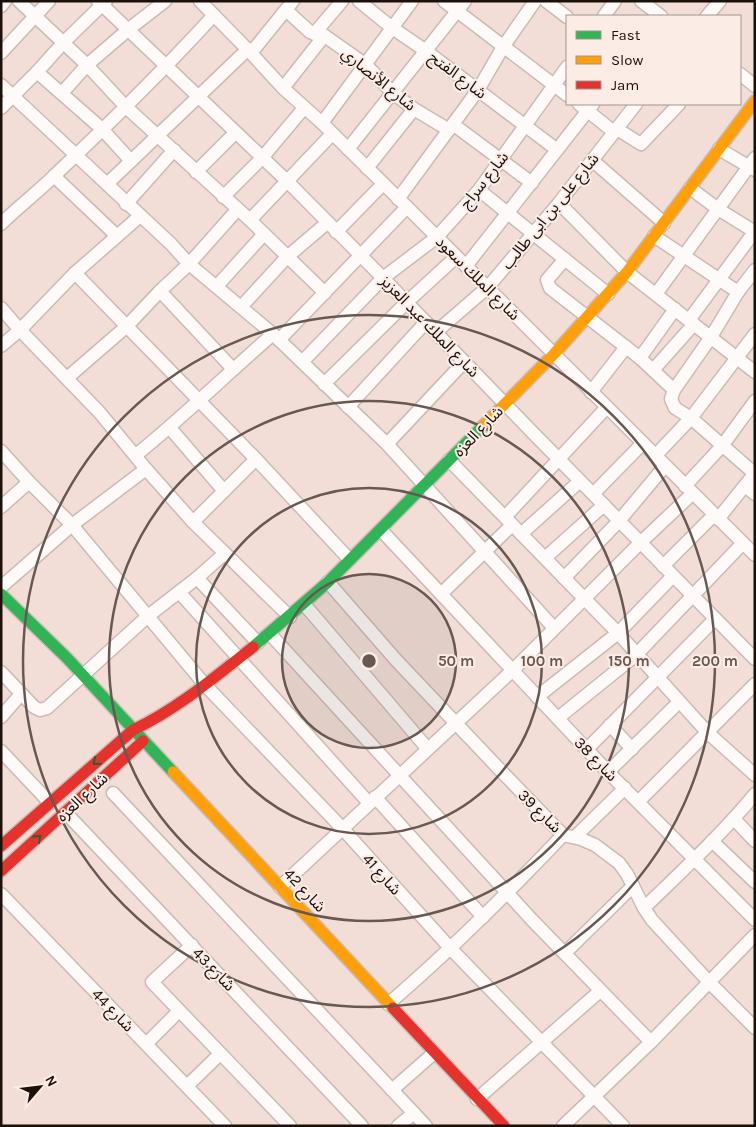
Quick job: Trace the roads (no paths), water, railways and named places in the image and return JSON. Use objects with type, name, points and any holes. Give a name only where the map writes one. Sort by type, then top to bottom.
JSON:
[{"type":"street","points":[[1,6],[5,1]]},
{"type":"street","points":[[19,1],[87,65],[126,107],[250,220],[325,293]]},
{"type":"street","points":[[1,53],[49,1]]},
{"type":"street","points":[[62,93],[87,65],[165,1]]},
{"type":"street","name":"شارع الملك سعود","points":[[200,1],[283,88],[322,123],[754,553]]},
{"type":"street","points":[[283,88],[342,1]]},
{"type":"street","name":"شارع الفتح","points":[[359,1],[391,27],[426,51],[556,149]]},
{"type":"street","points":[[322,123],[412,1]]},
{"type":"street","points":[[444,1],[461,6],[504,47],[566,94]]},
{"type":"street","points":[[136,455],[170,428],[233,369],[276,337],[325,293],[360,256],[403,203],[535,1]]},
{"type":"street","points":[[546,1],[566,16]]},
{"type":"street","points":[[641,1],[660,15]]},
{"type":"street","points":[[708,15],[720,1]]},
{"type":"street","points":[[1,108],[102,2]]},
{"type":"street","name":"شارع الملك عبد العزيز","points":[[102,2],[235,133],[287,181],[755,659]]},
{"type":"street","points":[[107,184],[249,51],[289,6]]},
{"type":"street","name":"شارع الأنصاري","points":[[289,6],[310,32],[319,35],[366,65],[393,93],[414,109],[452,127],[501,159],[532,183]]},
{"type":"street","points":[[348,149],[461,6]]},
{"type":"street","points":[[2,222],[54,176],[126,107],[214,15]]},
{"type":"street","name":"شارع سراج","points":[[302,362],[383,278],[437,237],[479,190],[566,68]]},
{"type":"street","points":[[37,72],[102,130],[131,160]]},
{"type":"street","points":[[741,75],[755,86]]},
{"type":"street","points":[[1,85],[76,154],[126,204],[171,244],[189,264],[276,337],[387,444],[554,628]]},
{"type":"street","name":"شارع على بن ابى طالب","points":[[436,332],[488,287],[559,203],[635,105]]},
{"type":"street","points":[[466,266],[532,183],[587,106],[616,130],[641,144],[678,105]]},
{"type":"street","points":[[223,197],[262,158],[304,108]]},
{"type":"street","name":"شارع العزه","points":[[4,839],[50,803],[133,730],[158,718],[204,685],[258,644],[328,582],[554,354],[608,294],[627,272],[718,149],[752,108]]},
{"type":"street","points":[[367,168],[414,109]]},
{"type":"street","points":[[196,172],[235,133]]},
{"type":"street","points":[[250,220],[332,134]]},
{"type":"street","points":[[656,294],[683,255],[753,164],[718,149]]},
{"type":"street","points":[[126,204],[174,150]]},
{"type":"street","points":[[592,160],[664,223]]},
{"type":"street","points":[[54,176],[117,236]]},
{"type":"street","points":[[241,307],[287,257],[332,227],[383,184]]},
{"type":"street","points":[[654,369],[691,322],[718,279],[755,232],[718,209],[690,188]]},
{"type":"street","points":[[479,190],[608,294]]},
{"type":"street","points":[[559,203],[627,272],[755,372]]},
{"type":"street","points":[[67,378],[127,326],[189,264],[237,210]]},
{"type":"street","points":[[1,346],[20,330],[75,273],[140,216]]},
{"type":"street","points":[[217,286],[264,234]]},
{"type":"street","points":[[654,236],[738,292]]},
{"type":"street","points":[[324,384],[407,302],[456,257]]},
{"type":"street","points":[[565,259],[547,280],[548,285],[654,369],[674,390]]},
{"type":"street","points":[[663,566],[716,517],[750,490],[755,473],[691,418],[673,406],[671,400],[674,390],[711,337],[738,292],[755,270]]},
{"type":"street","points":[[75,273],[256,459],[349,559]]},
{"type":"street","points":[[160,291],[233,369]]},
{"type":"street","points":[[1,308],[100,413],[192,522],[290,617]]},
{"type":"street","points":[[640,358],[675,309]]},
{"type":"street","points":[[348,406],[426,322]]},
{"type":"street","points":[[655,456],[691,418],[755,334]]},
{"type":"street","points":[[591,392],[626,346]]},
{"type":"street","points":[[387,444],[464,362]]},
{"type":"street","points":[[280,887],[512,670],[640,543],[689,490],[755,401]]},
{"type":"street","points":[[513,525],[558,459],[607,407]]},
{"type":"street","points":[[170,428],[224,491]]},
{"type":"street","points":[[593,494],[643,443]]},
{"type":"street","name":"شارع 41","points":[[1,451],[72,525],[204,685],[342,828],[450,949],[623,1126]]},
{"type":"street","points":[[192,522],[256,459]]},
{"type":"street","points":[[450,460],[618,633],[707,732],[755,775]]},
{"type":"street","points":[[564,578],[619,521],[665,466]]},
{"type":"street","points":[[1,587],[72,525],[146,469]]},
{"type":"street","points":[[441,594],[513,525],[580,481]]},
{"type":"street","points":[[1,507],[29,482]]},
{"type":"street","points":[[545,558],[604,505]]},
{"type":"street","name":"شارع 38","points":[[381,530],[608,772],[755,920]]},
{"type":"street","points":[[558,718],[636,654],[743,543]]},
{"type":"street","points":[[1,672],[34,707],[40,710],[53,704],[148,616],[197,578],[224,554]]},
{"type":"street","points":[[537,697],[618,633],[673,576]]},
{"type":"street","points":[[197,578],[258,644]]},
{"type":"street","name":"شارع 39","points":[[328,582],[396,660],[569,836],[595,845],[618,863],[634,886],[652,920],[709,982],[754,1026]]},
{"type":"street","points":[[179,592],[238,659],[483,917]]},
{"type":"street","name":"شارع 42","points":[[1,594],[67,658],[388,1004],[504,1126]]},
{"type":"street","points":[[304,604],[427,748]]},
{"type":"street","points":[[586,749],[715,619]]},
{"type":"street","points":[[270,634],[508,894],[651,1042]]},
{"type":"street","points":[[638,802],[755,684]]},
{"type":"street","points":[[1,717],[21,694]]},
{"type":"street","points":[[608,772],[679,702]]},
{"type":"street","name":"شارع العزه","points":[[1,871],[143,741],[158,718]]},
{"type":"street","points":[[610,725],[632,749]]},
{"type":"street","points":[[1,751],[50,803]]},
{"type":"street","points":[[388,1004],[450,949],[569,836],[624,788]]},
{"type":"street","points":[[113,793],[426,1126]]},
{"type":"street","points":[[644,908],[734,819],[755,794]]},
{"type":"street","name":"شارع 43","points":[[66,813],[362,1126]]},
{"type":"street","points":[[734,819],[755,841]]},
{"type":"street","points":[[712,841],[755,882]]},
{"type":"street","points":[[565,953],[634,886]]},
{"type":"street","name":"شارع 44","points":[[1,894],[226,1126]]},
{"type":"street","points":[[563,1126],[651,1042],[755,935]]},
{"type":"street","points":[[192,945],[152,982],[290,1126]]},
{"type":"street","points":[[477,1099],[600,991]]},
{"type":"street","points":[[146,1044],[179,1011]]},
{"type":"street","points":[[392,1090],[434,1053]]},
{"type":"street","points":[[187,1086],[220,1054]]},
{"type":"street","points":[[398,1126],[414,1113]]}]
